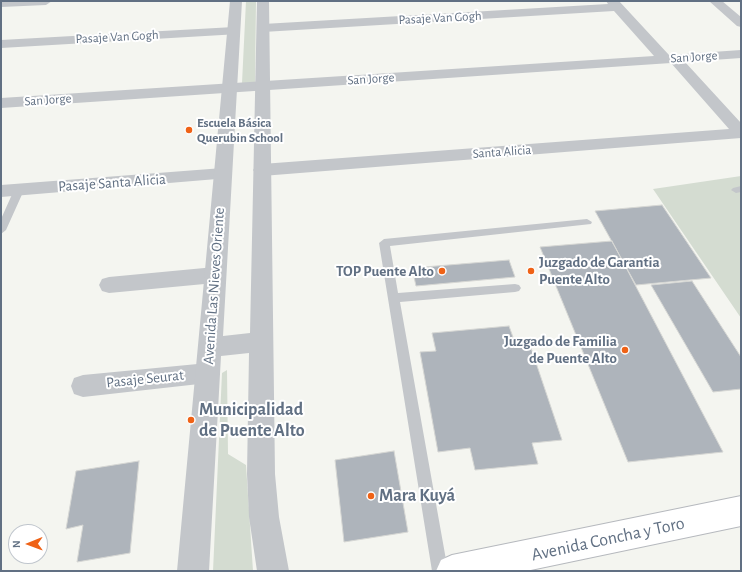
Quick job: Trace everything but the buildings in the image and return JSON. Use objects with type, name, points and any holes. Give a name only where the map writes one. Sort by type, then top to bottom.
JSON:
[{"type":"main road","name":"Avenida Concha y Toro","points":[[452,571],[741,511]]},
{"type":"street","points":[[1,3],[46,1]]},
{"type":"street","name":"Avenida Las Nieves Oriente","points":[[193,571],[236,1]]},
{"type":"street","points":[[263,1],[261,474],[264,517],[273,571]]},
{"type":"street","points":[[715,1],[741,23]]},
{"type":"street","points":[[615,4],[741,133]]},
{"type":"street","name":"Pasaje Van Gogh","points":[[263,28],[615,4]]},
{"type":"street","name":"Pasaje Van Gogh","points":[[1,44],[234,31]]},
{"type":"street","name":"San Jorge","points":[[1,103],[741,54]]},
{"type":"street","name":"Santa Alicia","points":[[262,170],[741,133]]},
{"type":"street","name":"Pasaje Santa Alicia","points":[[1,191],[223,174]]},
{"type":"street","points":[[109,285],[215,275]]},
{"type":"street","points":[[210,347],[261,342]]},
{"type":"street","name":"Pasaje Seurat","points":[[83,386],[208,372]]},
{"type":"lane","points":[[1,230],[19,190]]},
{"type":"lane","points":[[440,571],[384,243],[587,222]]},
{"type":"lane","points":[[394,298],[514,288]]},
{"type":"shaded area","points":[[246,1],[256,1],[255,83],[242,83]]},
{"type":"shaded area","points":[[741,176],[741,318],[653,189]]},
{"type":"shaded area","points":[[227,370],[228,454],[246,465],[253,571],[213,571],[222,373]]},
{"type":"place","name":"Escuela Básica Querubin School","points":[[189,130]]},
{"type":"place","name":"TOP Puente Alto","points":[[442,271]]},
{"type":"place","name":"Juzgado de Garantia Puente Alto","points":[[531,271]]},
{"type":"place","name":"Juzgado de Familia de Puente Alto","points":[[625,350]]},
{"type":"place","name":"Municipalidad de Puente Alto","points":[[191,420]]},
{"type":"place","name":"Mara Kuyá","points":[[371,496]]}]
